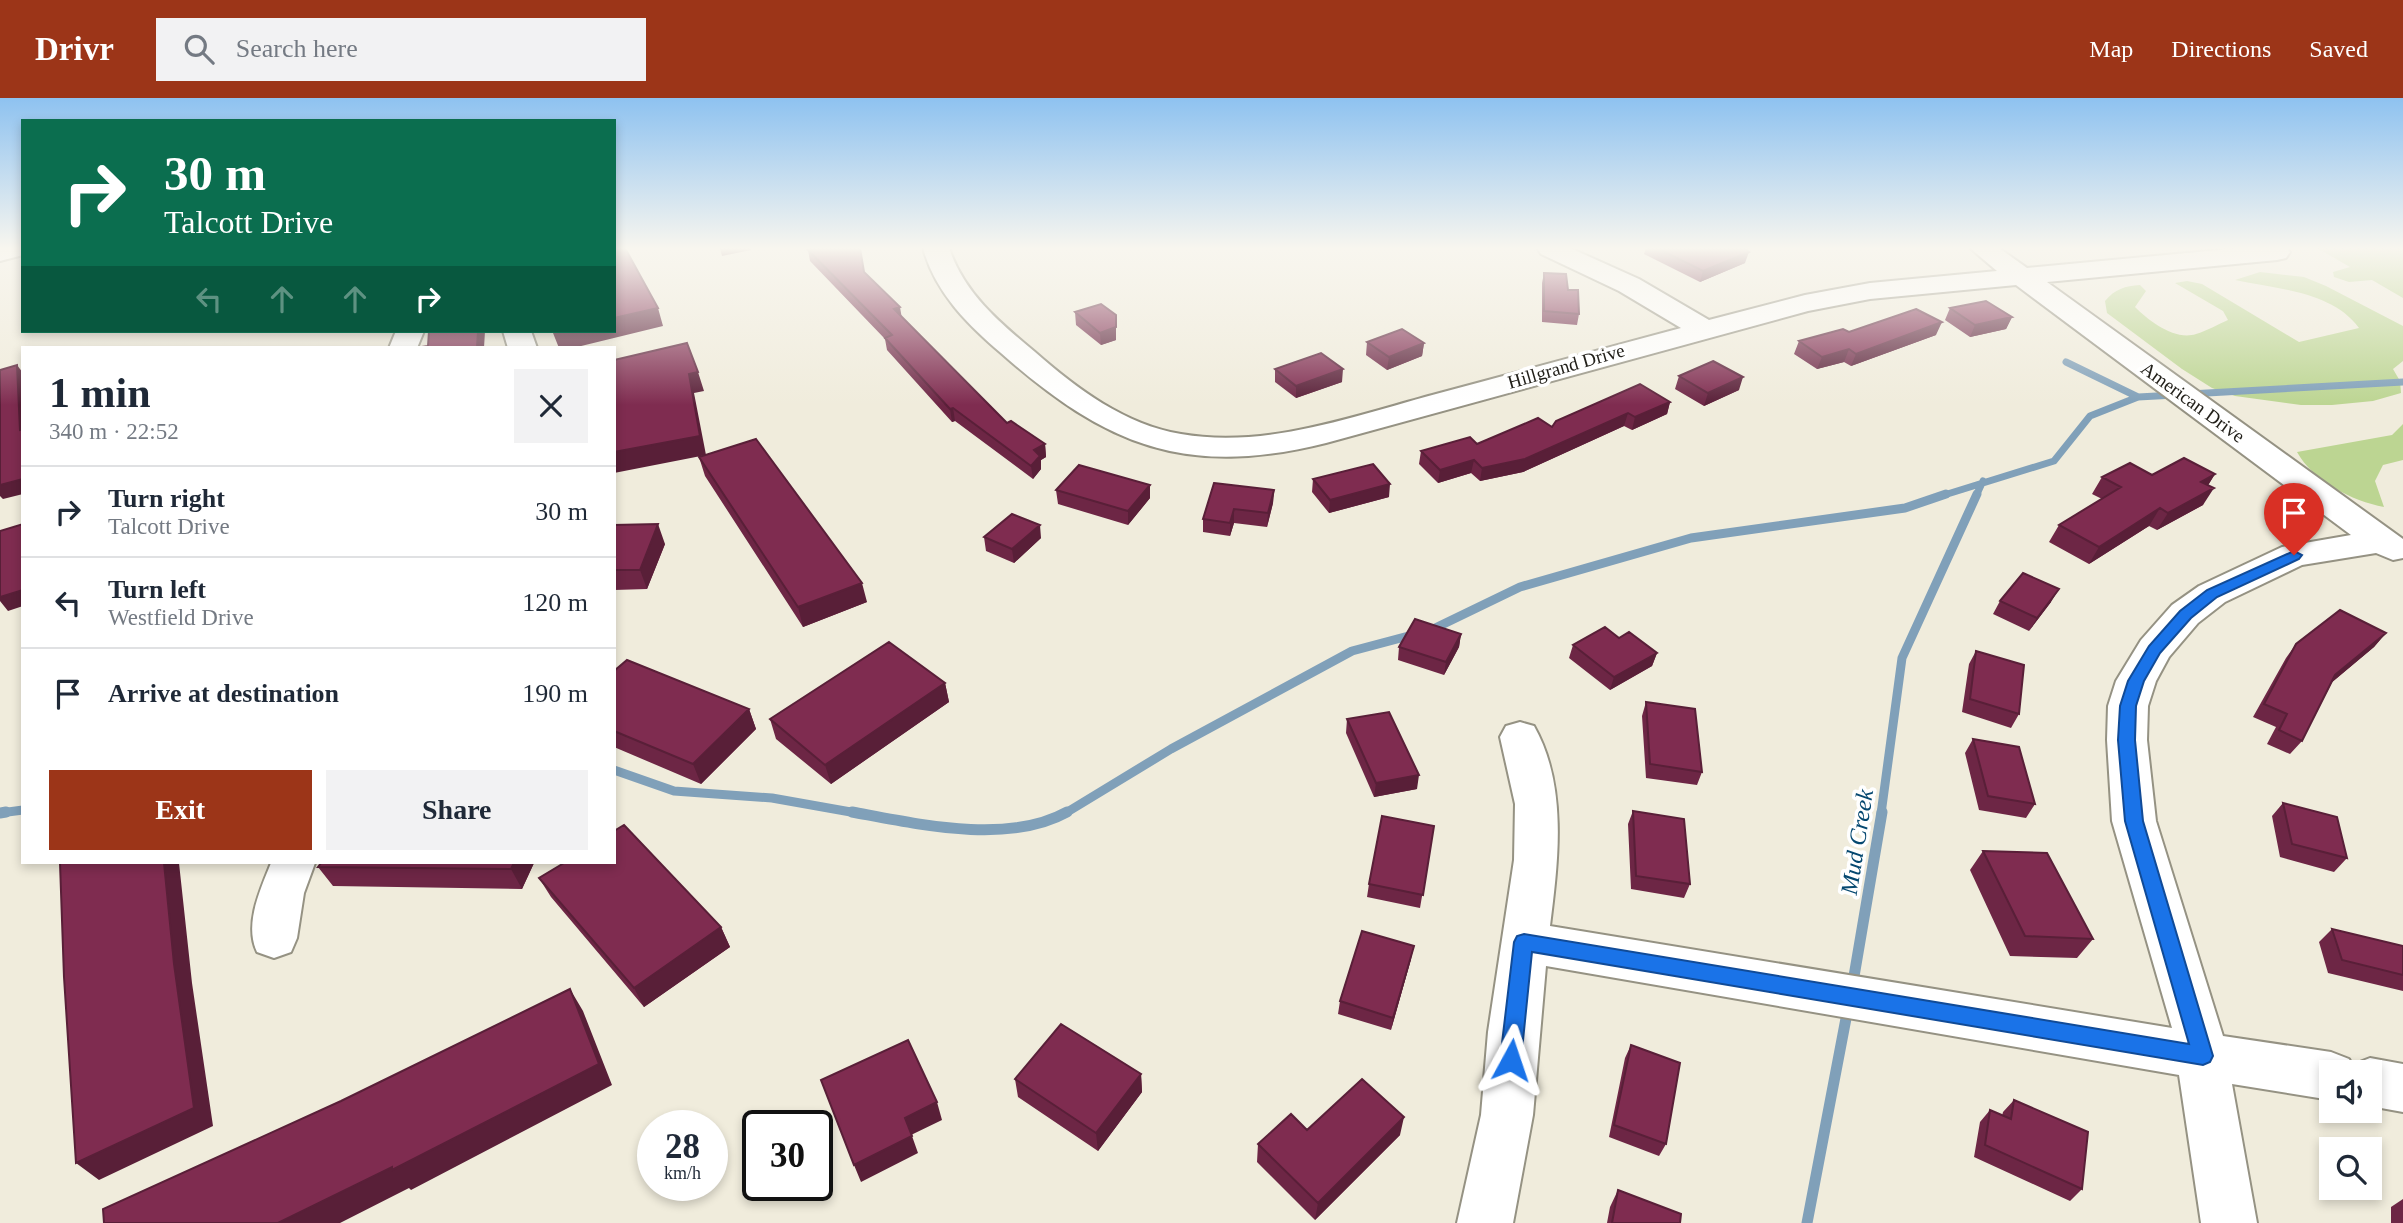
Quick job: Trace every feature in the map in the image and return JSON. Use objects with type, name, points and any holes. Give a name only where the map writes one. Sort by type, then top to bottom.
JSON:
[{"type":"street","name":"Hillgrand Drive","points":[[966,300],[1023,358],[1083,407],[1131,432],[1183,445],[1259,446],[1315,436],[1702,328],[1819,300]]},
{"type":"street","points":[[1655,300],[1702,328]]},
{"type":"street","name":"American Drive","points":[[2054,300],[2393,549]]},
{"type":"street","points":[[2229,1223],[2203,1056],[2134,821],[2127,740],[2128,706],[2136,681],[2154,649],[2185,614],[2212,594],[2294,555],[2393,549]]},
{"type":"street","points":[[1485,1223],[1507,1115],[1524,942],[1536,860],[1536,804],[1520,737]]},
{"type":"street","points":[[274,938],[281,893],[293,864]]},
{"type":"street","points":[[1524,942],[2319,1074]]},
{"type":"street","points":[[2382,1084],[2403,1088]]},
{"type":"green space","points":[[2139,300],[2135,307],[2155,324],[2180,335],[2188,335],[2228,320],[2223,311],[2205,300],[2230,300],[2299,342],[2359,328],[2334,306],[2322,300],[2354,300],[2403,326],[2403,361],[2393,369],[2400,381],[2401,393],[2373,401],[2332,405],[2301,405],[2235,396],[2212,388],[2182,369],[2107,313],[2105,301]]},
{"type":"green space","points":[[2403,424],[2403,460],[2383,465],[2375,481],[2384,507],[2359,500],[2334,488],[2313,472],[2297,452],[2392,435]]},
{"type":"building","points":[[616,300],[654,300],[658,308],[616,318]]},
{"type":"building","points":[[858,300],[893,300],[900,307],[894,309],[1007,423],[1011,421],[1045,444],[1034,450],[1040,456],[1031,466],[953,408],[950,409],[885,338],[892,335]]},
{"type":"building","points":[[1544,300],[1578,300],[1579,314],[1544,311]]},
{"type":"building","points":[[1986,301],[2012,317],[1975,325],[1950,308]]},
{"type":"building","points":[[1101,304],[1116,315],[1116,327],[1100,333],[1075,312]]},
{"type":"building","points":[[1916,309],[1942,322],[1856,354],[1849,349],[1822,357],[1799,341],[1843,329],[1849,332]]},
{"type":"building","points":[[1402,329],[1424,343],[1389,357],[1367,342]]},
{"type":"building","points":[[429,333],[478,333],[477,346],[428,346]]},
{"type":"building","points":[[687,343],[698,372],[689,374],[700,436],[616,452],[616,360]]},
{"type":"building","points":[[1321,353],[1343,369],[1296,386],[1275,369]]},
{"type":"building","points":[[1713,361],[1743,377],[1708,393],[1679,376]]},
{"type":"building","points":[[17,365],[21,480],[0,485],[0,370]]},
{"type":"building","points":[[1640,384],[1670,402],[1635,417],[1628,413],[1525,459],[1482,468],[1474,460],[1440,470],[1421,451],[1470,437],[1477,444],[1538,418],[1552,427],[1556,421]]},
{"type":"building","points":[[756,439],[862,583],[798,607],[699,457]]},
{"type":"building","points":[[2184,458],[2215,474],[2201,482],[2214,488],[2168,513],[2160,508],[2099,547],[2059,525],[2121,487],[2102,477],[2130,463],[2152,475]]},
{"type":"building","points":[[1373,464],[1390,484],[1330,500],[1313,479]]},
{"type":"building","points":[[1079,465],[1150,485],[1128,511],[1056,490]]},
{"type":"building","points":[[1214,483],[1274,490],[1268,513],[1234,509],[1230,523],[1203,519]]},
{"type":"building","points":[[1012,514],[1040,525],[1012,549],[984,537]]},
{"type":"building","points":[[658,524],[640,570],[616,570],[616,525]]},
{"type":"building","points":[[21,525],[21,591],[0,597],[0,531]]},
{"type":"building","points":[[2023,573],[2059,589],[2037,618],[2000,601]]},
{"type":"building","points":[[2340,610],[2386,633],[2335,675],[2302,741],[2279,730],[2287,714],[2264,704],[2296,644]]},
{"type":"building","points":[[1415,619],[1461,634],[1446,662],[1399,647]]},
{"type":"building","points":[[1605,627],[1619,638],[1629,632],[1657,653],[1614,677],[1573,645]]},
{"type":"building","points":[[889,642],[945,683],[825,765],[770,719]]},
{"type":"building","points":[[1976,651],[2024,665],[2019,714],[1970,699]]},
{"type":"building","points":[[627,660],[749,709],[693,764],[616,732],[616,669]]},
{"type":"building","points":[[1646,702],[1695,709],[1702,772],[1650,764]]},
{"type":"building","points":[[1389,712],[1419,775],[1376,783],[1347,719]]},
{"type":"building","points":[[1973,739],[2019,747],[2035,804],[1988,796]]},
{"type":"building","points":[[2283,803],[2337,817],[2347,858],[2292,844]]},
{"type":"building","points":[[1633,811],[1684,819],[1690,884],[1636,876]]},
{"type":"building","points":[[1382,816],[1434,826],[1423,895],[1369,884]]},
{"type":"building","points":[[624,825],[721,927],[634,988],[539,878],[562,864],[616,864],[616,830]]},
{"type":"building","points":[[1983,851],[2047,853],[2093,939],[2025,936]]},
{"type":"building","points":[[60,864],[164,864],[174,964],[194,1108],[76,1163]]},
{"type":"building","points":[[320,864],[514,864],[511,869],[318,867]]},
{"type":"building","points":[[2332,929],[2403,946],[2403,975],[2342,960]]},
{"type":"building","points":[[1362,931],[1414,946],[1393,1018],[1340,1001]]},
{"type":"building","points":[[570,989],[599,1064],[392,1170],[392,1167],[278,1223],[104,1223],[103,1209],[341,1101]]},
{"type":"building","points":[[1061,1024],[1141,1074],[1096,1133],[1015,1079]]},
{"type":"building","points":[[908,1040],[937,1102],[905,1118],[912,1136],[854,1165],[821,1080]]},
{"type":"building","points":[[1631,1045],[1680,1063],[1666,1144],[1614,1125]]},
{"type":"building","points":[[1362,1079],[1404,1117],[1318,1203],[1258,1144],[1291,1114],[1307,1130]]},
{"type":"building","points":[[2014,1100],[2088,1132],[2082,1189],[1985,1145],[1990,1110],[2011,1119]]},
{"type":"building","points":[[1618,1190],[1681,1214],[1680,1223],[1612,1223]]},
{"type":"waterway","points":[[2066,362],[2138,397]]},
{"type":"waterway","points":[[2189,394],[2403,382]]},
{"type":"waterway","points":[[2138,397],[2175,395]]},
{"type":"waterway","points":[[1982,483],[2054,461],[2090,416],[2138,397]]},
{"type":"waterway","points":[[1941,496],[1982,483]]},
{"type":"waterway","name":"Mud Creek","points":[[1976,496],[1982,483]]},
{"type":"waterway","points":[[1429,631],[1520,587],[1691,538],[1905,508],[1946,494]]},
{"type":"waterway","name":"Mud Creek","points":[[1881,814],[1902,658],[1977,494]]},
{"type":"waterway","points":[[1064,814],[1171,749],[1352,651],[1416,634]]},
{"type":"waterway","points":[[616,771],[674,791],[772,798],[862,814]]},
{"type":"waterway","points":[[6,812],[0,813],[21,810]]},
{"type":"waterway","points":[[852,812],[933,826],[990,830],[1018,828],[1067,812]]},
{"type":"waterway","name":"Mud Creek","points":[[1852,988],[1882,812]]},
{"type":"waterway","name":"Mud Creek","points":[[1807,1223],[1848,1008]]},
{"type":"route","points":[[1511,1060],[1524,942],[2203,1056],[2196,1024],[2175,964],[2160,901],[2140,847],[2134,821],[2127,740],[2128,706],[2136,681],[2154,649],[2185,614],[2212,594],[2294,555]]}]
